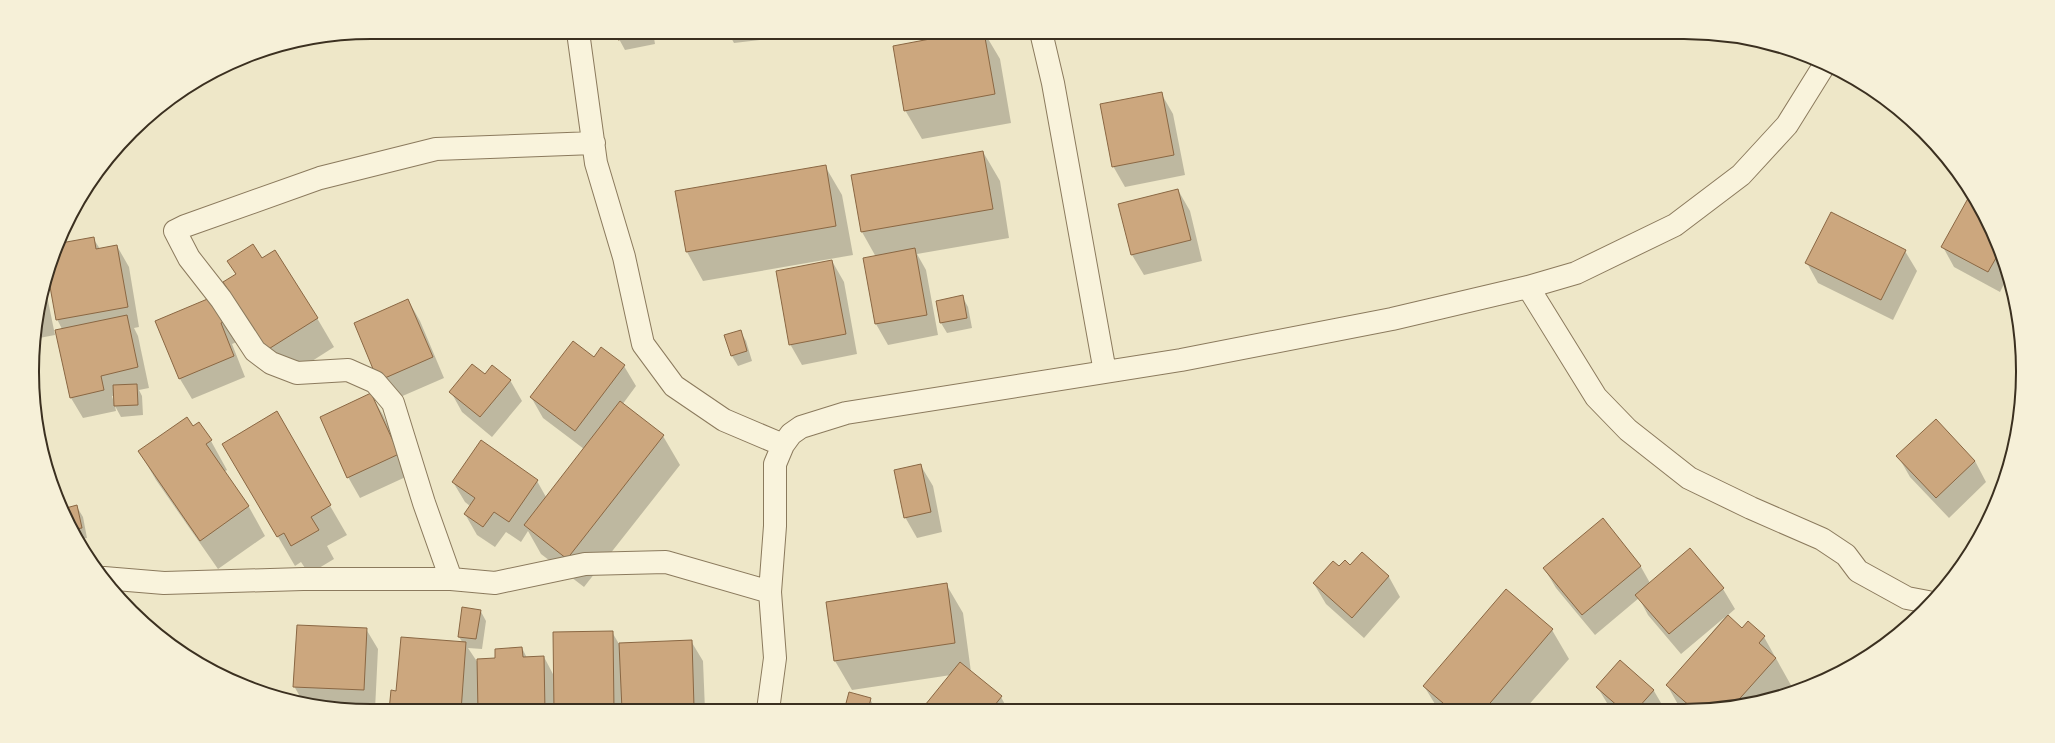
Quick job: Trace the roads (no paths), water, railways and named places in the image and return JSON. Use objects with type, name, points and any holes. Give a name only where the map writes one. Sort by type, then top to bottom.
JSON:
[{"type":"street","points":[[579,39],[596,163],[624,257],[643,344],[674,386],[724,420],[783,445]]},
{"type":"street","points":[[1043,39],[1053,83],[1105,372]]},
{"type":"street","points":[[769,704],[775,658],[770,592],[775,526],[776,464],[783,445],[791,434],[801,427],[846,413],[1181,360],[1392,319],[1528,287],[1576,273],[1675,225],[1741,175],[1787,125],[1822,69]]},
{"type":"street","points":[[451,579],[424,503],[393,403],[375,382],[348,370],[297,373],[271,363],[255,351],[221,299],[189,258],[175,231],[185,226],[320,178],[436,149],[594,143]]},
{"type":"street","points":[[1528,287],[1596,397],[1628,430],[1683,473],[1751,508],[1822,539],[1846,555],[1858,571],[1907,598],[1924,601]]},
{"type":"street","points":[[112,579],[164,583],[303,579],[451,579],[495,582],[585,564],[666,562],[770,592]]}]
